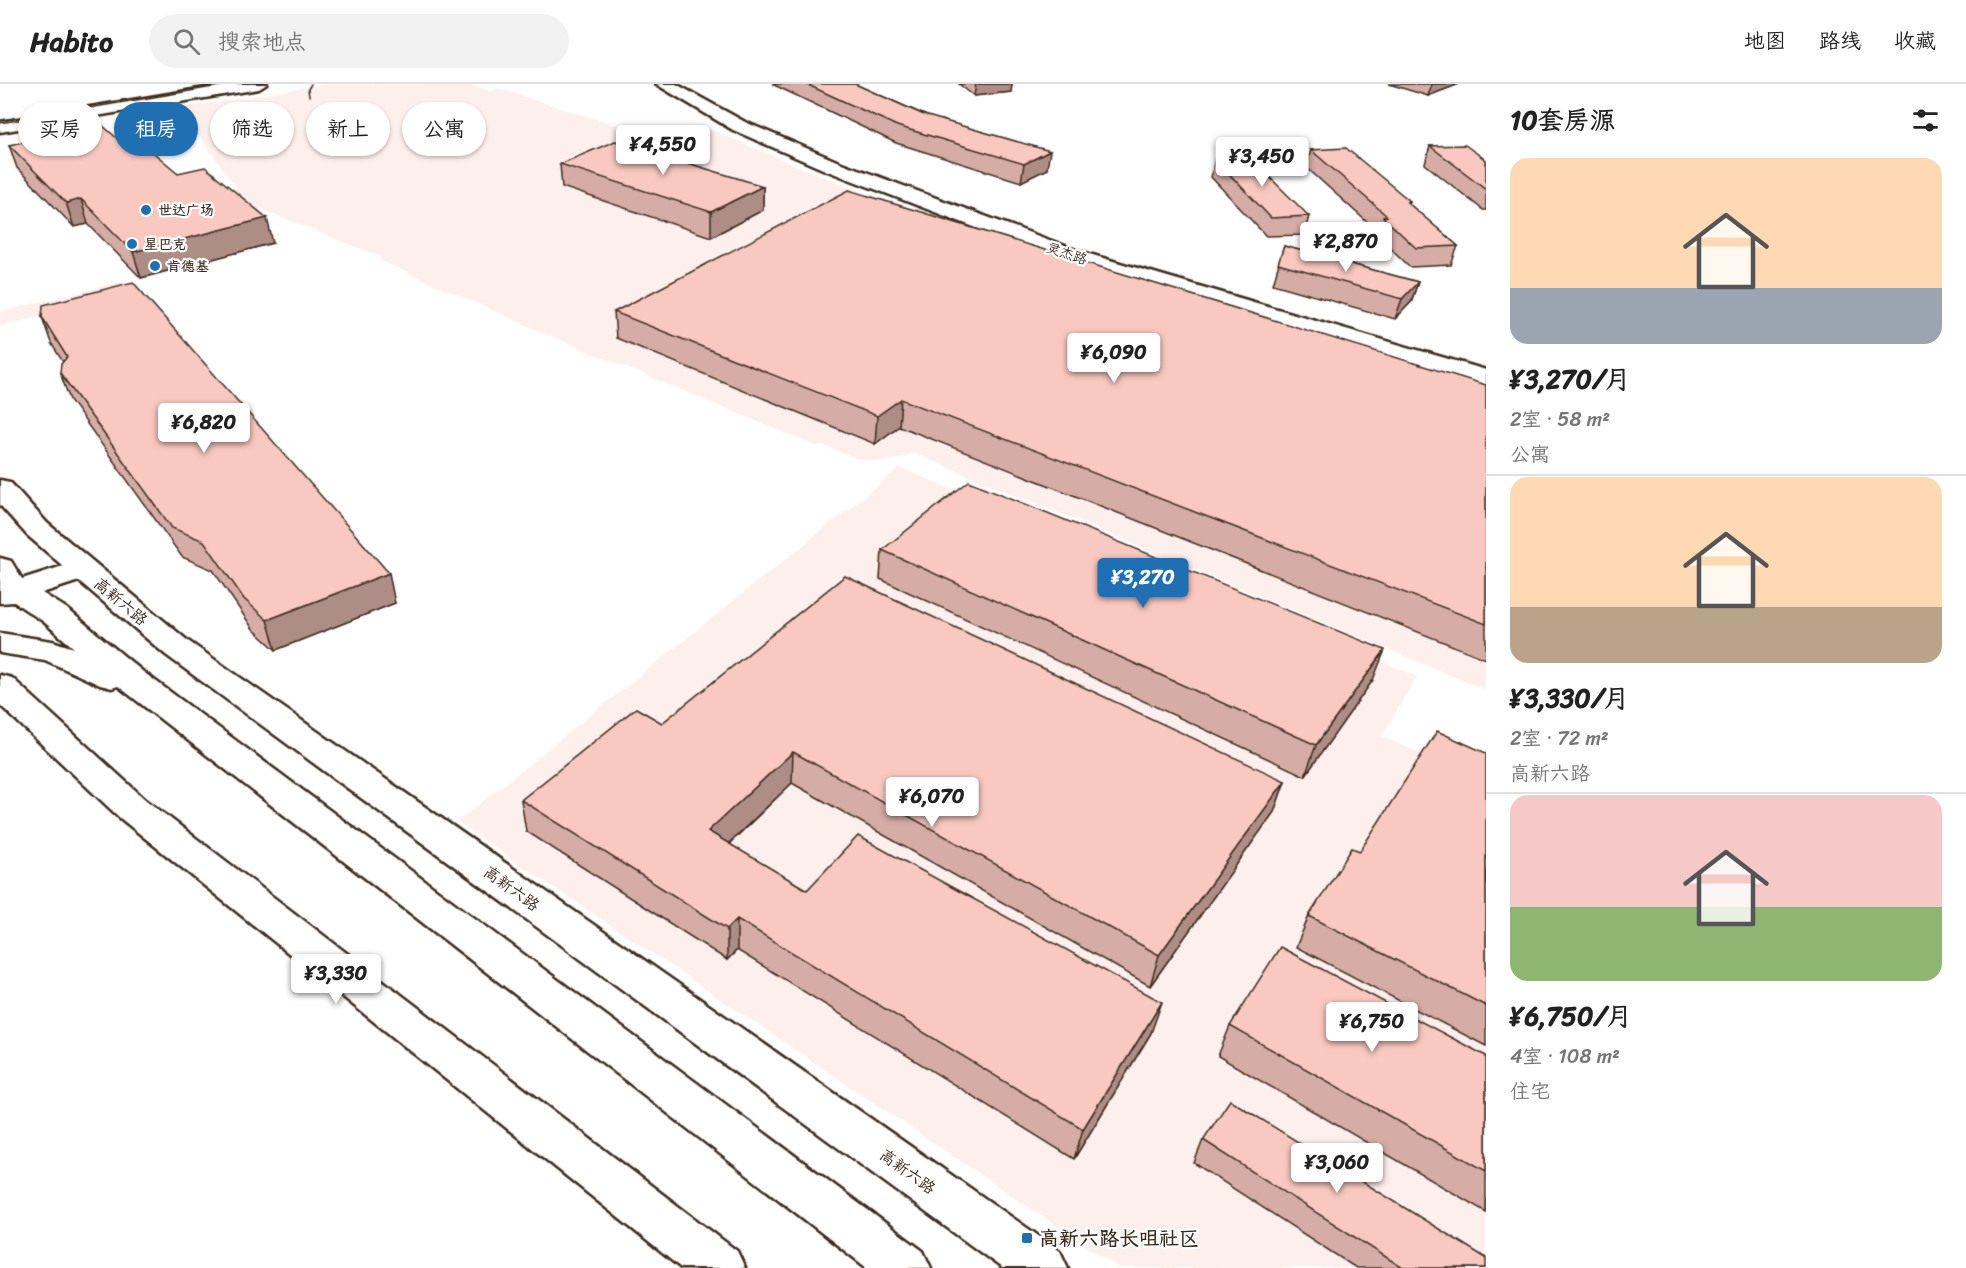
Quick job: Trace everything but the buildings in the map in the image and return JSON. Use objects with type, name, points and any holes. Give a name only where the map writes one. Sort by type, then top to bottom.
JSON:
[{"type":"main road","points":[[0,115],[186,84]]},
{"type":"main road","points":[[0,127],[259,84]]},
{"type":"main road","name":"灵杰路","points":[[664,84],[740,126],[832,166],[1071,256],[1486,378]]},
{"type":"main road","name":"高新六路","points":[[0,488],[37,529],[177,648],[1043,1268]]},
{"type":"main road","points":[[5,585],[78,565]]},
{"type":"main road","points":[[5,585],[56,615],[149,693],[906,1268]]},
{"type":"main road","points":[[0,643],[52,651],[149,693]]},
{"type":"main road","points":[[0,686],[133,809],[720,1268]]},
{"type":"shaded area","points":[[327,84],[470,84],[491,91],[499,89],[651,136],[709,129],[953,227],[1486,395],[1486,690],[914,453],[893,460],[874,461],[858,459],[825,446],[816,446],[546,334],[379,260],[382,257],[223,195],[236,187],[214,156],[294,156],[294,102],[216,102]]},
{"type":"shaded area","points":[[210,103],[210,151],[198,134],[198,105]]},
{"type":"shaded area","points":[[124,281],[135,293],[0,326],[0,312]]},
{"type":"shaded area","points":[[900,468],[1417,676],[1382,736],[1486,783],[1486,1268],[1119,1268],[457,822]]},
{"type":"tram line","points":[[0,123],[231,84]]},
{"type":"tram line","points":[[309,96],[308,89],[311,84]]},
{"type":"place","name":"世达广场","points":[[146,210]]},
{"type":"place","name":"星巴克","points":[[132,244]]},
{"type":"place","name":"肯德基","points":[[155,266]]},
{"type":"place","name":"高新六路长咀社区","points":[[1027,1238]]}]
